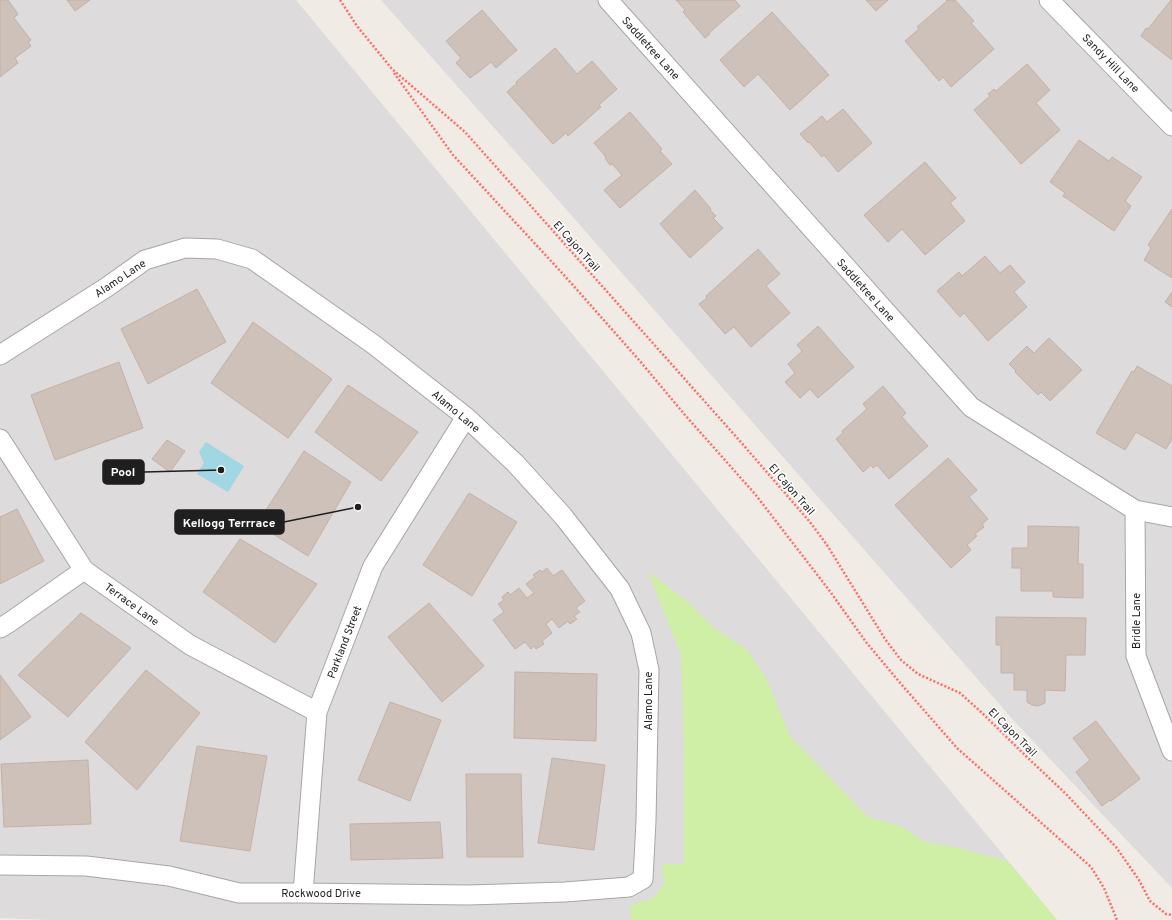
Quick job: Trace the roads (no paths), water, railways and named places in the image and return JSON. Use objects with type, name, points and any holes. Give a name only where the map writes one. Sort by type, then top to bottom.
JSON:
[{"type":"street","name":"Saddletree Lane","points":[[608,0],[971,407],[1135,510],[1172,517]]},
{"type":"street","name":"Sandy Hill Lane","points":[[1049,0],[1172,126]]},
{"type":"street","name":"Alamo Lane","points":[[0,355],[107,287],[145,260],[185,248],[217,249],[252,259],[373,344],[466,417],[515,463],[563,516],[620,589],[641,633],[649,670],[646,821],[643,879]]},
{"type":"street","name":"Parkland Street","points":[[303,892],[317,712],[373,566],[466,417]]},
{"type":"street","name":"Terrace Lane","points":[[0,439],[84,570],[190,645],[317,712]]},
{"type":"street","name":"Bridle Lane","points":[[1135,510],[1136,656],[1172,750]]},
{"type":"street","points":[[0,628],[84,570]]},
{"type":"street","name":"Rockwood Drive","points":[[0,865],[86,866],[168,876],[240,893],[303,892],[468,895],[565,892],[629,888],[643,879]]},
{"type":"water","points":[[206,442],[244,466],[228,492],[197,474],[204,463],[199,452]]},
{"type":"place","name":"Pool","points":[[221,470]]},
{"type":"place","name":"Kellogg Terrrace","points":[[358,507]]}]
